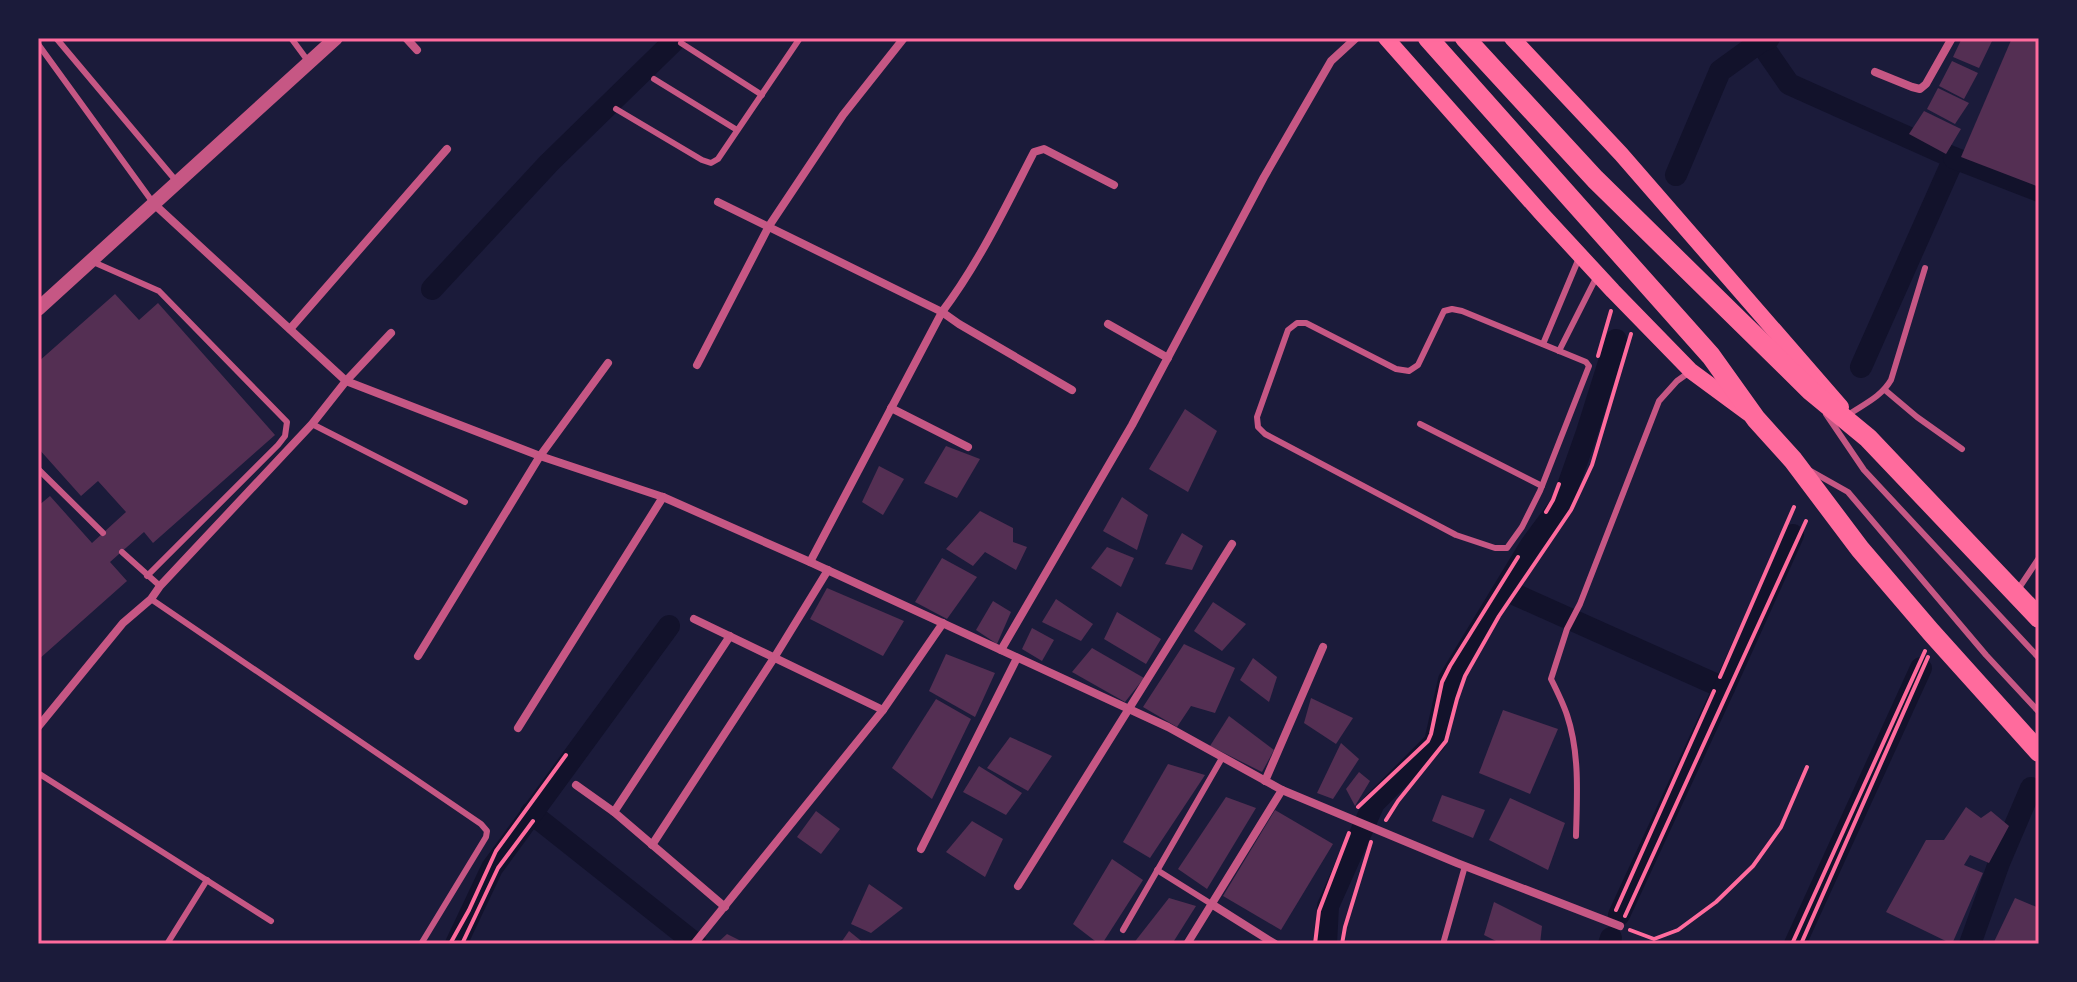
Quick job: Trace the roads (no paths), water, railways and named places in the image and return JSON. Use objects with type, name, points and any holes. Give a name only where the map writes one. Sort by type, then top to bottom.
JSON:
[{"type":"main road","points":[[1386,38],[1580,256],[1691,371],[1756,419]]},
{"type":"main road","points":[[1428,38],[1711,356],[1756,419],[1793,460],[1880,573],[2039,752]]},
{"type":"main road","points":[[1465,38],[1595,179],[1811,391],[1868,438]]},
{"type":"main road","points":[[1512,38],[1621,154],[1868,438],[2039,618]]},
{"type":"street","points":[[38,309],[336,38]]},
{"type":"street","points":[[406,38],[417,50]]},
{"type":"street","points":[[697,365],[769,226],[843,115],[904,38]]},
{"type":"street","points":[[1001,650],[1132,425],[1264,177],[1331,61],[1356,38]]},
{"type":"street","points":[[1875,72],[1920,89],[1926,84],[1952,38]]},
{"type":"street","points":[[290,329],[447,149]]},
{"type":"street","points":[[810,562],[942,312],[984,247],[1034,152],[1044,149],[1114,185]]},
{"type":"street","points":[[718,202],[942,312],[1072,390]]},
{"type":"street","points":[[154,204],[346,381],[540,456],[663,497],[1168,727],[1282,790],[1616,925]]},
{"type":"street","points":[[1108,324],[1168,358]]},
{"type":"street","points":[[38,727],[123,623],[151,599],[391,333]]},
{"type":"street","points":[[418,656],[540,456],[608,363]]},
{"type":"street","points":[[891,408],[968,447]]},
{"type":"street","points":[[518,728],[663,497]]},
{"type":"street","points":[[1018,886],[1232,544]]},
{"type":"street","points":[[652,845],[828,570]]},
{"type":"street","points":[[694,619],[883,710]]},
{"type":"street","points":[[696,942],[883,710],[943,623]]},
{"type":"street","points":[[614,812],[730,636]]},
{"type":"street","points":[[1265,781],[1323,647]]},
{"type":"street","points":[[921,849],[1017,658]]},
{"type":"street","points":[[576,785],[614,812],[725,907]]},
{"type":"street","points":[[1187,944],[1282,790]]},
{"type":"street","points":[[1213,905],[1275,944]]},
{"type":"lane","points":[[56,38],[178,182]]},
{"type":"lane","points":[[291,38],[309,63]]},
{"type":"lane","points":[[616,109],[711,163],[718,159],[800,38]]},
{"type":"lane","points":[[681,43],[762,95]]},
{"type":"lane","points":[[38,44],[154,204]]},
{"type":"lane","points":[[48,60],[62,47]]},
{"type":"lane","points":[[654,79],[737,130]]},
{"type":"lane","points":[[1543,344],[1580,256]]},
{"type":"lane","points":[[91,261],[159,291],[287,422],[285,436],[278,445],[147,576]]},
{"type":"lane","points":[[1848,415],[1876,398],[1891,380],[1925,268]]},
{"type":"lane","points":[[1559,351],[1598,275]]},
{"type":"lane","points":[[1452,309],[1559,351],[1586,362],[1589,371],[1542,486],[1522,527],[1507,548],[1495,548],[1456,535],[1265,434],[1258,427],[1257,417],[1288,330],[1297,323],[1306,323],[1396,369],[1409,371],[1418,365],[1444,311],[1452,309]]},
{"type":"lane","points":[[1576,836],[1577,771],[1572,731],[1551,679],[1567,629],[1580,604],[1659,401],[1691,371]]},
{"type":"lane","points":[[1885,390],[1962,449]]},
{"type":"lane","points":[[1811,391],[1864,470],[2039,658]]},
{"type":"lane","points":[[312,424],[465,502]]},
{"type":"lane","points":[[1420,424],[1542,486]]},
{"type":"lane","points":[[1793,460],[1848,492],[1986,655],[2039,712]]},
{"type":"lane","points":[[38,469],[103,533]]},
{"type":"lane","points":[[122,552],[160,586]]},
{"type":"lane","points":[[2015,594],[2039,558]]},
{"type":"lane","points":[[151,599],[487,831],[421,944]]},
{"type":"lane","points":[[1123,930],[1222,758]]},
{"type":"lane","points":[[38,773],[271,921]]},
{"type":"lane","points":[[1443,944],[1465,866]]},
{"type":"lane","points":[[1157,870],[1213,905]]},
{"type":"lane","points":[[167,944],[207,880]]},
{"type":"waterway","points":[[432,289],[549,163],[677,38]]},
{"type":"waterway","points":[[1676,175],[1720,71],[1769,38]]},
{"type":"waterway","points":[[1760,42],[1789,84],[1954,158],[1861,367]]},
{"type":"waterway","points":[[1954,158],[2039,191]]},
{"type":"waterway","points":[[1326,944],[1328,906],[1374,803],[1435,742],[1449,680],[1531,545],[1562,503],[1616,340]]},
{"type":"waterway","points":[[1619,915],[1793,535]]},
{"type":"waterway","points":[[1505,590],[1724,688]]},
{"type":"waterway","points":[[456,944],[492,868],[669,626]]},
{"type":"waterway","points":[[1795,944],[1921,668]]},
{"type":"waterway","points":[[1970,944],[1999,863],[2031,788]]},
{"type":"waterway","points":[[531,813],[696,944]]},
{"type":"waterway","points":[[1609,944],[1611,938]]}]
